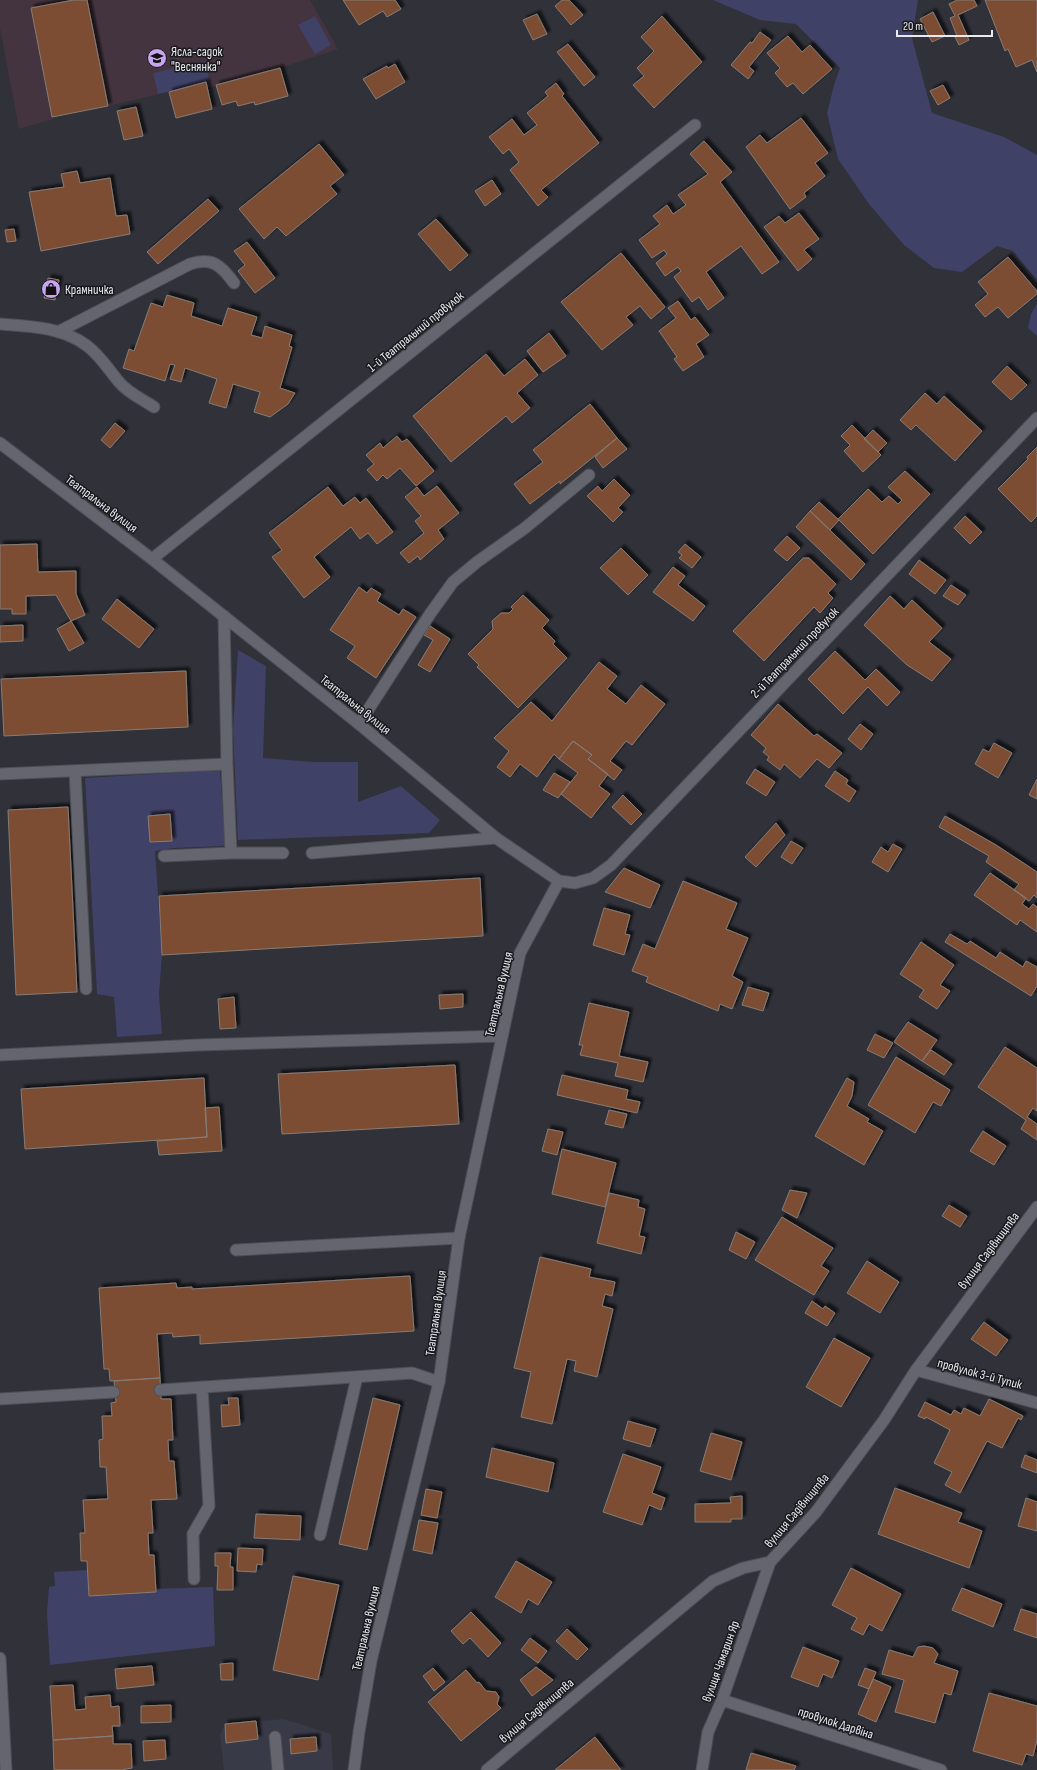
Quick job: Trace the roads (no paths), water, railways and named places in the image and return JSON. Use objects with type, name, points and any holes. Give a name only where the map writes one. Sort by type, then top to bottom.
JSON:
[{"type":"street","name":"1-й Театральний провулок","points":[[152,558],[695,125]]},
{"type":"street","points":[[58,332],[190,264],[202,260],[212,262],[219,266],[234,283]]},
{"type":"street","points":[[0,324],[31,326],[73,337],[86,345],[105,363],[119,382],[131,393],[154,407]]},
{"type":"street","name":"2-й Театральний провулок","points":[[559,881],[575,883],[592,878],[611,865],[1037,418]]},
{"type":"street","name":"Театральна вулиця","points":[[0,443],[152,558],[359,724],[496,838],[559,881],[520,953],[459,1238],[439,1382],[371,1661],[354,1770]]},
{"type":"street","points":[[359,724],[430,614],[453,582],[477,562],[525,528],[589,475]]},
{"type":"street","points":[[224,616],[227,764],[231,853]]},
{"type":"street","points":[[0,774],[227,764]]},
{"type":"street","points":[[75,771],[86,989]]},
{"type":"street","points":[[312,853],[496,838]]},
{"type":"street","points":[[164,856],[231,853],[283,853]]},
{"type":"street","points":[[0,1055],[198,1045],[502,1036]]},
{"type":"street","name":"вулиця Садівництва","points":[[487,1770],[713,1581],[744,1568],[770,1562],[816,1512],[884,1420],[916,1370],[1037,1207]]},
{"type":"street","points":[[236,1250],[459,1238]]},
{"type":"street","name":"провулок 3-й Тупик","points":[[916,1370],[1037,1403]]},
{"type":"street","points":[[160,1390],[412,1373],[439,1382]]},
{"type":"street","points":[[320,1535],[357,1377]]},
{"type":"street","points":[[194,1579],[193,1534],[208,1506],[202,1387]]},
{"type":"street","points":[[0,1398],[114,1392]]},
{"type":"street","name":"вулиця Чамарин Яр","points":[[702,1770],[708,1732],[722,1700],[770,1562]]},
{"type":"street","points":[[0,1658],[6,1770]]},
{"type":"street","name":"провулок Дарвіна","points":[[722,1700],[941,1770]]},
{"type":"street","points":[[275,1737],[278,1770]]},
{"type":"place","name":"Ясла-садок \"Веснянка\"","points":[[157,58]]},
{"type":"place","name":"Крамничка","points":[[51,289]]}]
